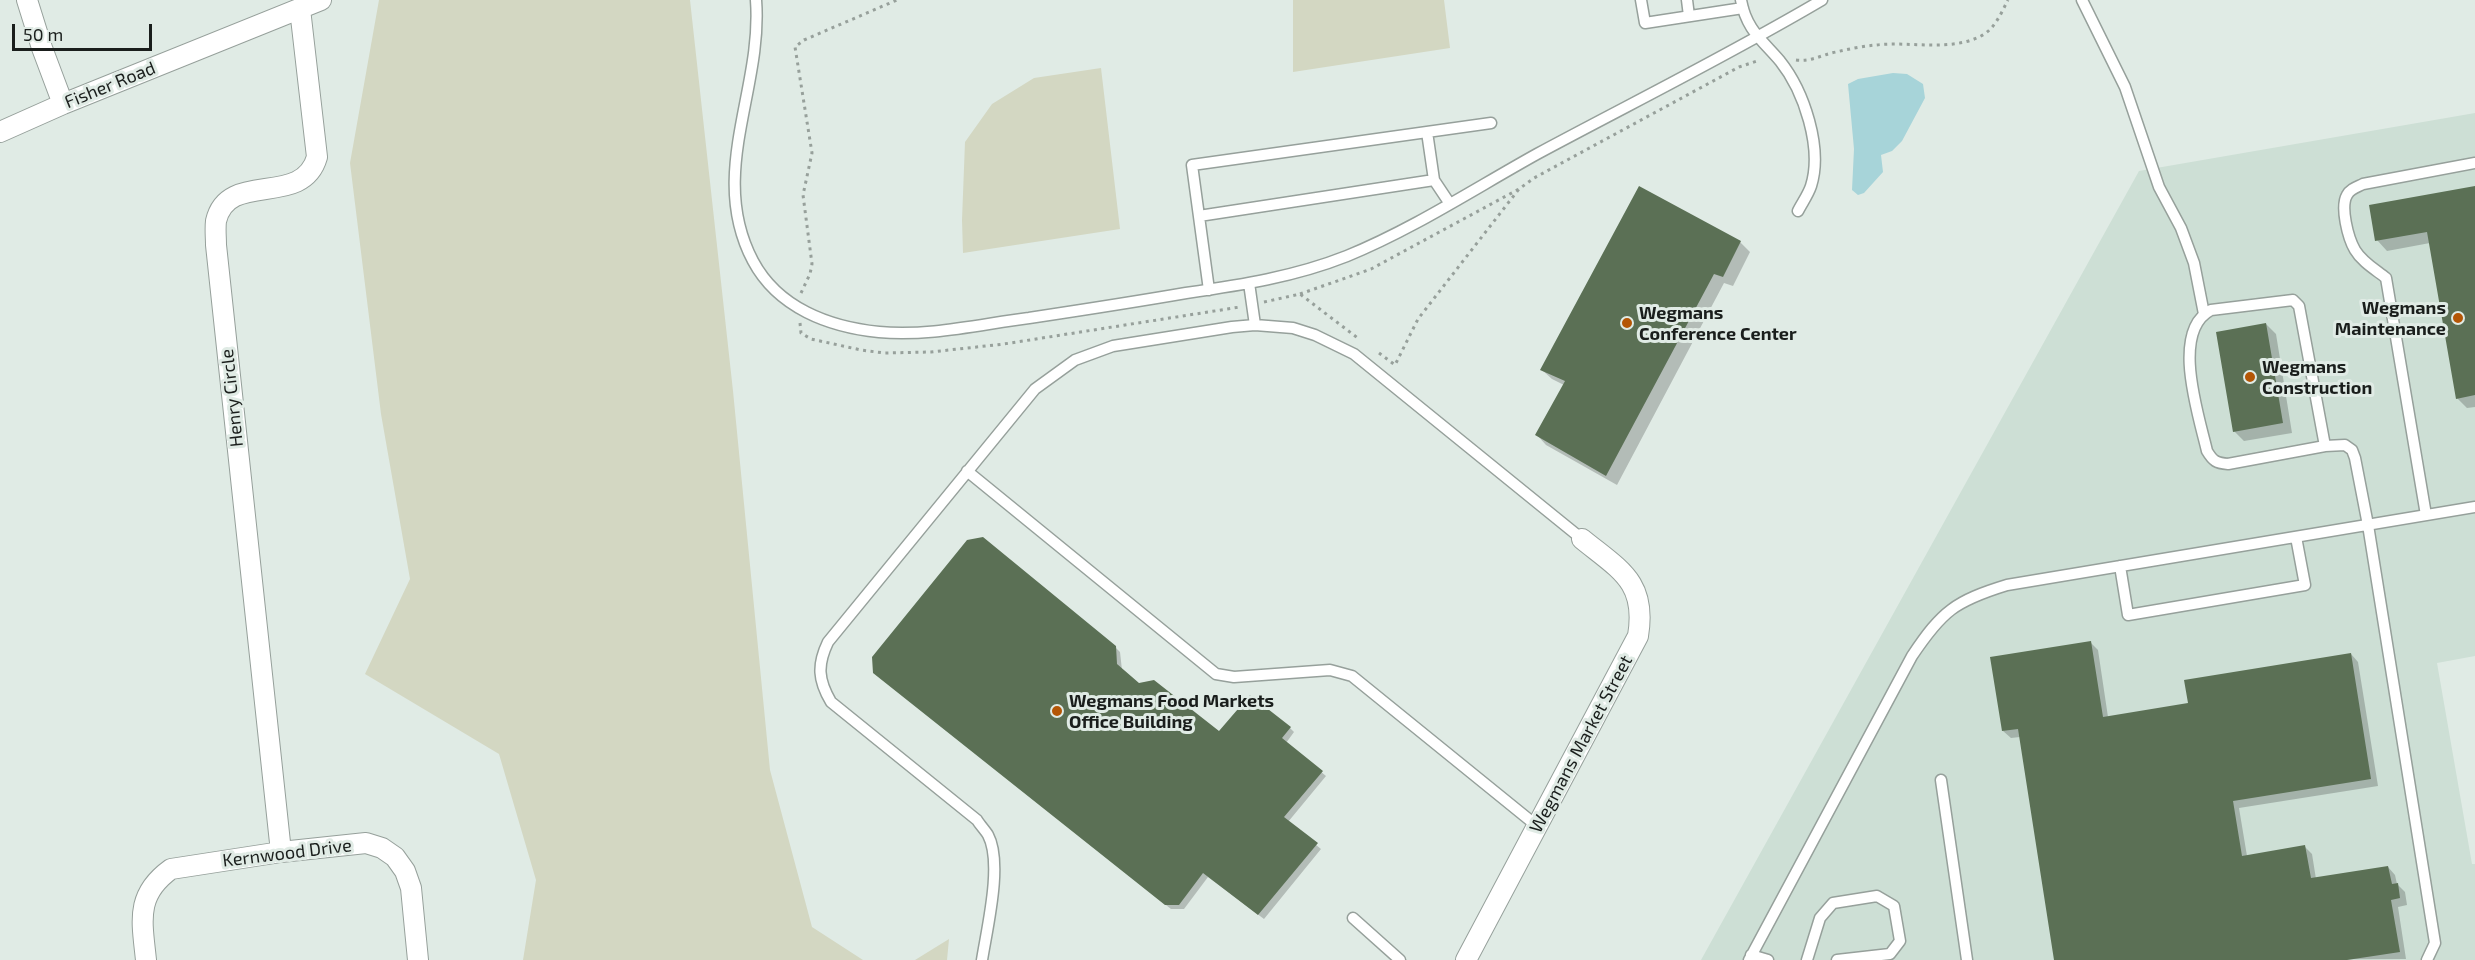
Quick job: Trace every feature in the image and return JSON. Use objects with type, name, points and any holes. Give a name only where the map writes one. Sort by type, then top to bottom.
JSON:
[{"type":"street","points":[[27,0],[63,104]]},
{"type":"street","name":"Fisher Road","points":[[0,132],[63,104],[321,0]]},
{"type":"street","name":"Henry Circle","points":[[281,852],[216,245],[216,221],[224,203],[241,194],[292,185],[310,174],[314,165],[317,157],[300,9]]},
{"type":"street","name":"Wegmans Market Street","points":[[1466,960],[1638,636],[1642,614],[1637,591],[1623,572],[1582,539]]},
{"type":"street","name":"Kernwood Drive","points":[[146,960],[142,909],[147,893],[158,878],[171,869],[281,852],[366,843],[382,848],[395,857],[405,871],[411,888],[418,960]]},
{"type":"lane","points":[[756,0],[754,57],[733,170],[735,209],[739,226],[754,263],[773,288],[799,309],[827,322],[880,332],[904,333],[1061,313],[1249,284],[1288,276],[1348,255],[1450,204],[1822,0]]},
{"type":"lane","points":[[1641,0],[1645,23],[1742,4],[1745,20],[1778,59],[1804,100],[1811,129],[1813,161],[1811,186],[1798,211]]},
{"type":"lane","points":[[1687,0],[1689,16]]},
{"type":"lane","points":[[2082,0],[2120,76],[2159,187],[2181,228],[2194,263],[2204,314]]},
{"type":"lane","points":[[1209,290],[1192,165],[1491,123]]},
{"type":"lane","points":[[1427,132],[1434,180],[1450,204]]},
{"type":"lane","points":[[2426,515],[2386,278],[2354,250],[2344,207],[2347,195],[2352,189],[2363,184],[2475,163]]},
{"type":"lane","points":[[1199,216],[1434,180]]},
{"type":"lane","points":[[1249,284],[1255,325]]},
{"type":"lane","points":[[2325,446],[2299,306],[2293,300],[2281,300],[2211,310],[2204,314],[2193,331],[2189,356],[2193,392],[2206,451],[2212,460],[2216,463],[2238,463],[2325,446],[2345,445],[2352,450],[2368,525],[2439,960]]},
{"type":"lane","points":[[982,960],[995,867],[988,835],[976,820],[831,702],[823,688],[819,673],[821,658],[828,642],[1035,389],[1075,360],[1113,346],[1255,325],[1293,328],[1315,335],[1354,354],[1582,539]]},
{"type":"lane","points":[[967,471],[1216,674],[1234,677],[1330,670],[1352,676],[1537,826]]},
{"type":"lane","points":[[1768,960],[1750,958],[1912,656],[1931,627],[1949,609],[1972,596],[2007,585],[2475,507]]},
{"type":"lane","points":[[2120,566],[2128,615],[2305,585],[2296,537]]},
{"type":"lane","points":[[1941,780],[1967,960]]},
{"type":"lane","points":[[1807,960],[1820,918],[1833,903],[1877,896],[1894,906],[1900,941],[1890,954],[1837,960]]},
{"type":"lane","points":[[1353,918],[1400,960]]},
{"type":"lane","points":[[2427,960],[2435,943]]},
{"type":"path","points":[[897,0],[804,40],[795,47],[812,153],[803,195],[812,264],[810,274],[801,290],[799,309],[801,333],[811,339],[861,350],[909,353],[1004,344],[1252,304],[1300,294],[1371,269],[1739,67],[1762,59],[1804,61],[1833,52],[1878,45],[1928,45],[1966,41],[1987,33],[1994,26],[2008,0]]},
{"type":"path","points":[[1375,351],[1395,365],[1418,319],[1519,189]]},
{"type":"path","points":[[1300,294],[1359,339]]},
{"type":"shaded area","points":[[379,0],[690,0],[733,391],[770,770],[812,927],[863,960],[523,960],[536,880],[499,754],[365,674],[410,579],[381,414],[350,163]]},
{"type":"shaded area","points":[[1293,0],[1444,0],[1450,48],[1293,72]]},
{"type":"shaded area","points":[[1101,68],[1120,229],[963,253],[965,142],[992,104],[1034,78]]},
{"type":"shaded area","points":[[2475,113],[2475,656],[2437,663],[2472,864],[2475,864],[2475,960],[1701,960],[2139,171]]},
{"type":"shaded area","points":[[949,939],[947,960],[915,960]]},
{"type":"water","points":[[1893,73],[1907,74],[1923,84],[1925,98],[1902,141],[1892,151],[1881,155],[1883,172],[1864,193],[1858,195],[1852,190],[1854,149],[1848,84],[1858,79]]},
{"type":"building","name":"Wegmans Conference Center","points":[[1639,186],[1741,241],[1723,277],[1714,274],[1606,476],[1535,435],[1565,381],[1540,370]]},
{"type":"building","name":"Wegmans Maintenance","points":[[2475,186],[2475,395],[2456,399],[2427,232],[2375,241],[2369,205]]},
{"type":"building","name":"Wegmans Construction","points":[[2266,323],[2283,423],[2233,432],[2216,332]]},
{"type":"building","name":"Wegmans Food Markets Office Building","points":[[983,537],[1116,646],[1117,664],[1139,683],[1154,680],[1219,731],[1250,695],[1291,727],[1282,738],[1323,771],[1284,817],[1318,843],[1258,915],[1203,873],[1179,905],[1165,905],[873,673],[872,657],[967,540]]},
{"type":"building","points":[[2091,641],[2103,717],[2188,703],[2184,680],[2351,653],[2371,779],[2233,801],[2242,856],[2305,845],[2311,878],[2388,866],[2392,884],[2398,883],[2400,898],[2391,900],[2400,952],[2347,960],[2054,960],[2018,729],[2002,731],[1990,657]]},
{"type":"place","name":"Wegmans Maintenance","points":[[2458,318]]},
{"type":"place","name":"Wegmans Conference Center","points":[[1627,323]]},
{"type":"place","name":"Wegmans Construction","points":[[2250,377]]},
{"type":"place","name":"Wegmans Food Markets Office Building","points":[[1057,711]]}]
